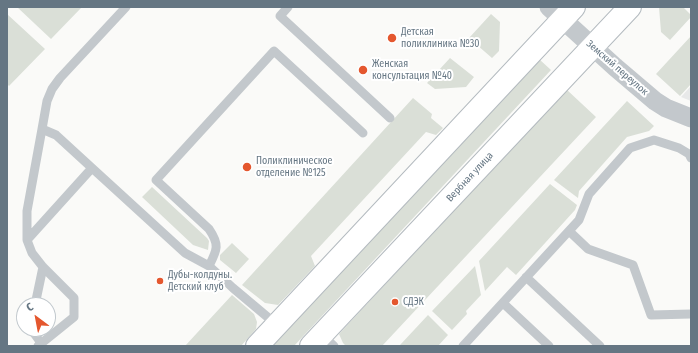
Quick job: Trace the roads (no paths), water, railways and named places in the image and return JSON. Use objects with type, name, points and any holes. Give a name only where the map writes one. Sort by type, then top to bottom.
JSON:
[{"type":"main road","name":"Вербная улица","points":[[322,342],[630,7]]},
{"type":"main road","points":[[257,346],[562,11]]},
{"type":"street","name":"Земский переулок","points":[[562,11],[593,47],[655,101],[666,108],[691,118]]},
{"type":"lane","points":[[40,345],[74,317],[74,298],[43,267],[32,253],[27,240],[27,211],[47,101],[52,88],[126,7]]},
{"type":"lane","points":[[288,7],[280,16],[390,118]]},
{"type":"lane","points":[[208,266],[217,250],[217,243],[214,236],[209,229],[156,180],[274,51],[363,133]]},
{"type":"lane","points":[[42,129],[56,135],[185,253],[208,266],[277,324]]},
{"type":"lane","points":[[464,346],[579,220],[589,194],[630,148],[654,140],[679,148],[689,154],[691,158]]},
{"type":"lane","points":[[27,240],[92,168]]},
{"type":"lane","points":[[569,231],[588,249],[634,265],[651,315],[691,314]]},
{"type":"lane","points":[[37,297],[43,267]]},
{"type":"lane","points":[[526,277],[600,346]]},
{"type":"lane","points":[[503,303],[549,346]]},
{"type":"place","name":"Детская поликлиника №30","points":[[392,38]]},
{"type":"place","name":"Женская консультация №40","points":[[363,70]]},
{"type":"place","name":"Поликлиническое отделение №125","points":[[247,167]]},
{"type":"place","name":"Дубы-колдуны. Детский клуб","points":[[160,281]]},
{"type":"place","name":"СДЭК","points":[[395,302]]}]
